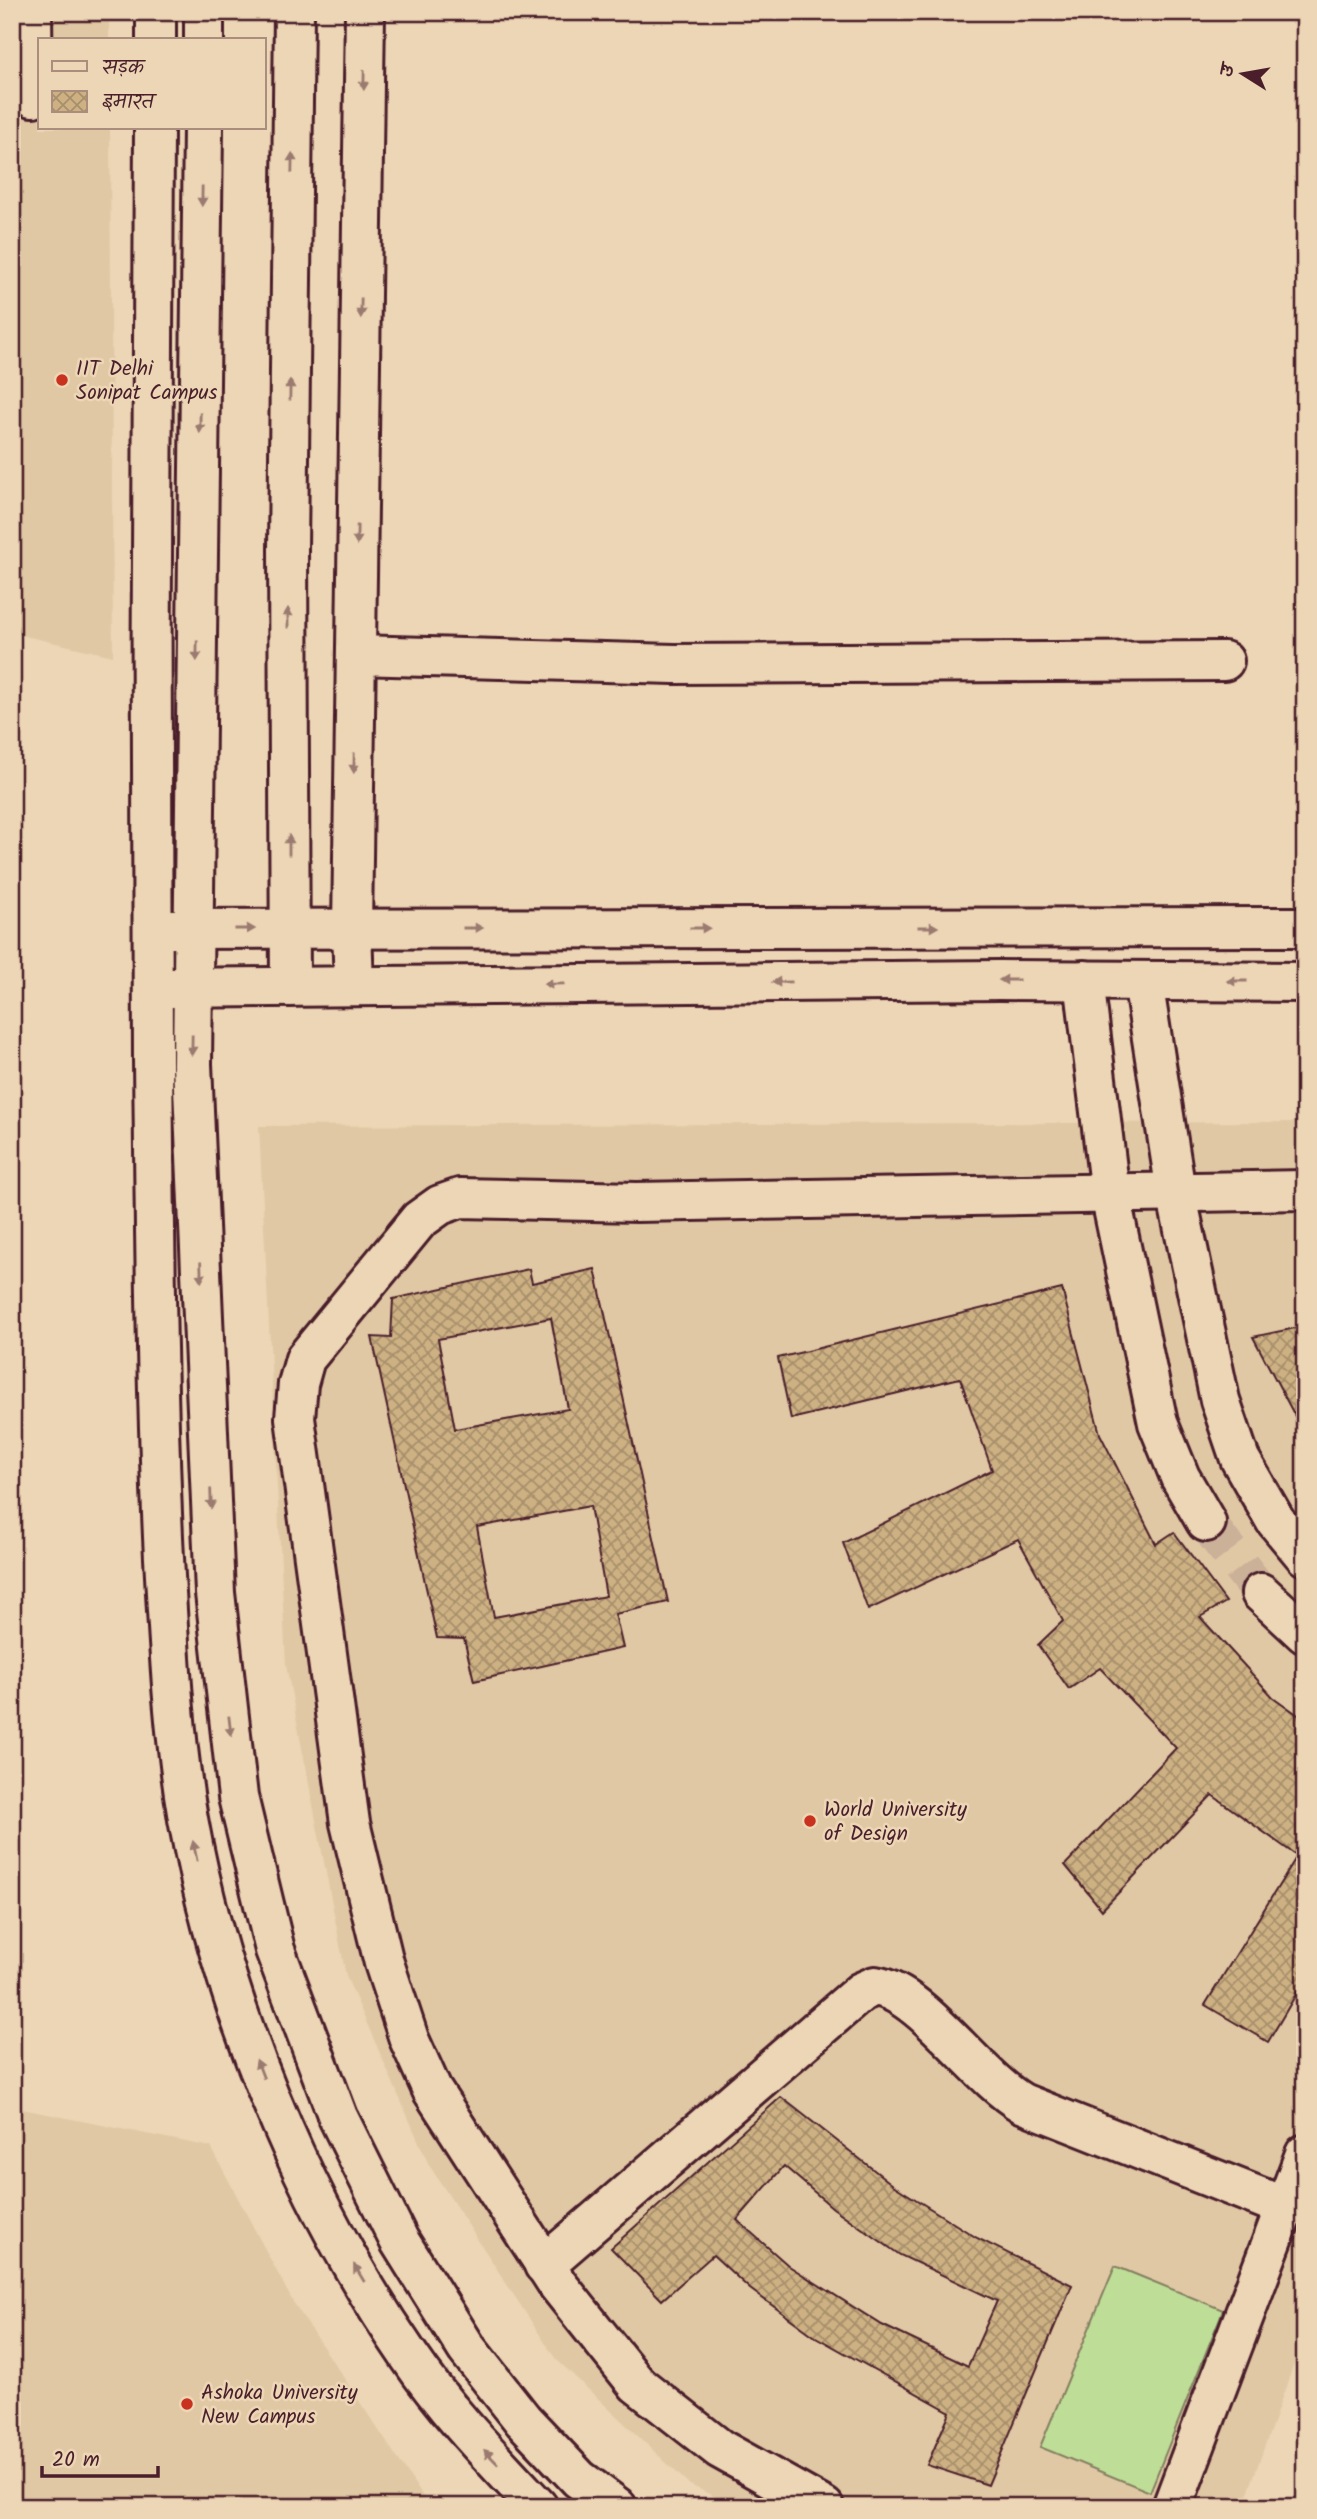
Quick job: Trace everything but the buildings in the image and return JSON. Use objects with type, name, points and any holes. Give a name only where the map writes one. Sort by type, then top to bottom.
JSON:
[{"type":"street","points":[[28,97],[32,12]]},
{"type":"street","points":[[156,12],[156,38]]},
{"type":"street","points":[[204,12],[204,38]]},
{"type":"street","points":[[290,987],[288,535],[294,12]]},
{"type":"street","points":[[354,986],[352,929],[365,12]]},
{"type":"street","points":[[155,130],[152,929],[157,1412],[170,1667],[187,1815],[211,1926],[258,2066],[309,2186],[409,2357],[476,2442],[538,2507]]},
{"type":"street","points":[[203,130],[192,1064],[215,1593],[239,1797],[275,1950],[338,2117],[399,2240],[467,2349],[523,2420],[579,2479],[617,2507]]},
{"type":"street","points":[[356,655],[674,664],[1224,661]]},
{"type":"street","points":[[152,929],[1305,927]]},
{"type":"street","points":[[153,988],[1084,980],[1305,982]]},
{"type":"street","points":[[1084,980],[1110,1194],[1158,1423],[1180,1478],[1206,1522]]},
{"type":"street","points":[[1143,981],[1176,1192],[1220,1399],[1240,1459],[1275,1520],[1305,1556]]},
{"type":"street","points":[[824,2507],[720,2449],[637,2384],[544,2265],[432,2090],[409,2039],[384,1963],[350,1823],[297,1432],[298,1384],[305,1359],[419,1220],[440,1205],[460,1198],[637,1202],[1305,1190]]},
{"type":"street","points":[[1261,1593],[1305,1634]]},
{"type":"street","points":[[544,2265],[861,1992],[875,1986],[905,1996],[988,2078],[1022,2103],[1285,2207]]},
{"type":"street","points":[[1172,2507],[1305,2154]]},
{"type":"shaded area","name":"IIT Delhi Sonipat Campus","points":[[12,12],[109,12],[109,38],[38,38],[38,130],[110,130],[113,656],[12,633]]},
{"type":"shaded area","name":"World University of Design","points":[[1305,1122],[1305,2333],[1243,2507],[737,2507],[690,2485],[555,2358],[429,2165],[346,1976],[286,1665],[259,1126]]},
{"type":"shaded area","name":"Ashoka University New Campus","points":[[12,2107],[211,2147],[293,2302],[430,2507],[12,2507]]},
{"type":"green space","points":[[1115,2266],[1223,2310],[1150,2492],[1040,2447]]},
{"type":"tunnel","points":[[1206,1522],[1261,1593]]},
{"type":"place","name":"IIT Delhi Sonipat Campus","points":[[62,380]]},
{"type":"place","name":"World University of Design","points":[[810,1821]]},
{"type":"place","name":"Ashoka University New Campus","points":[[187,2404]]}]
